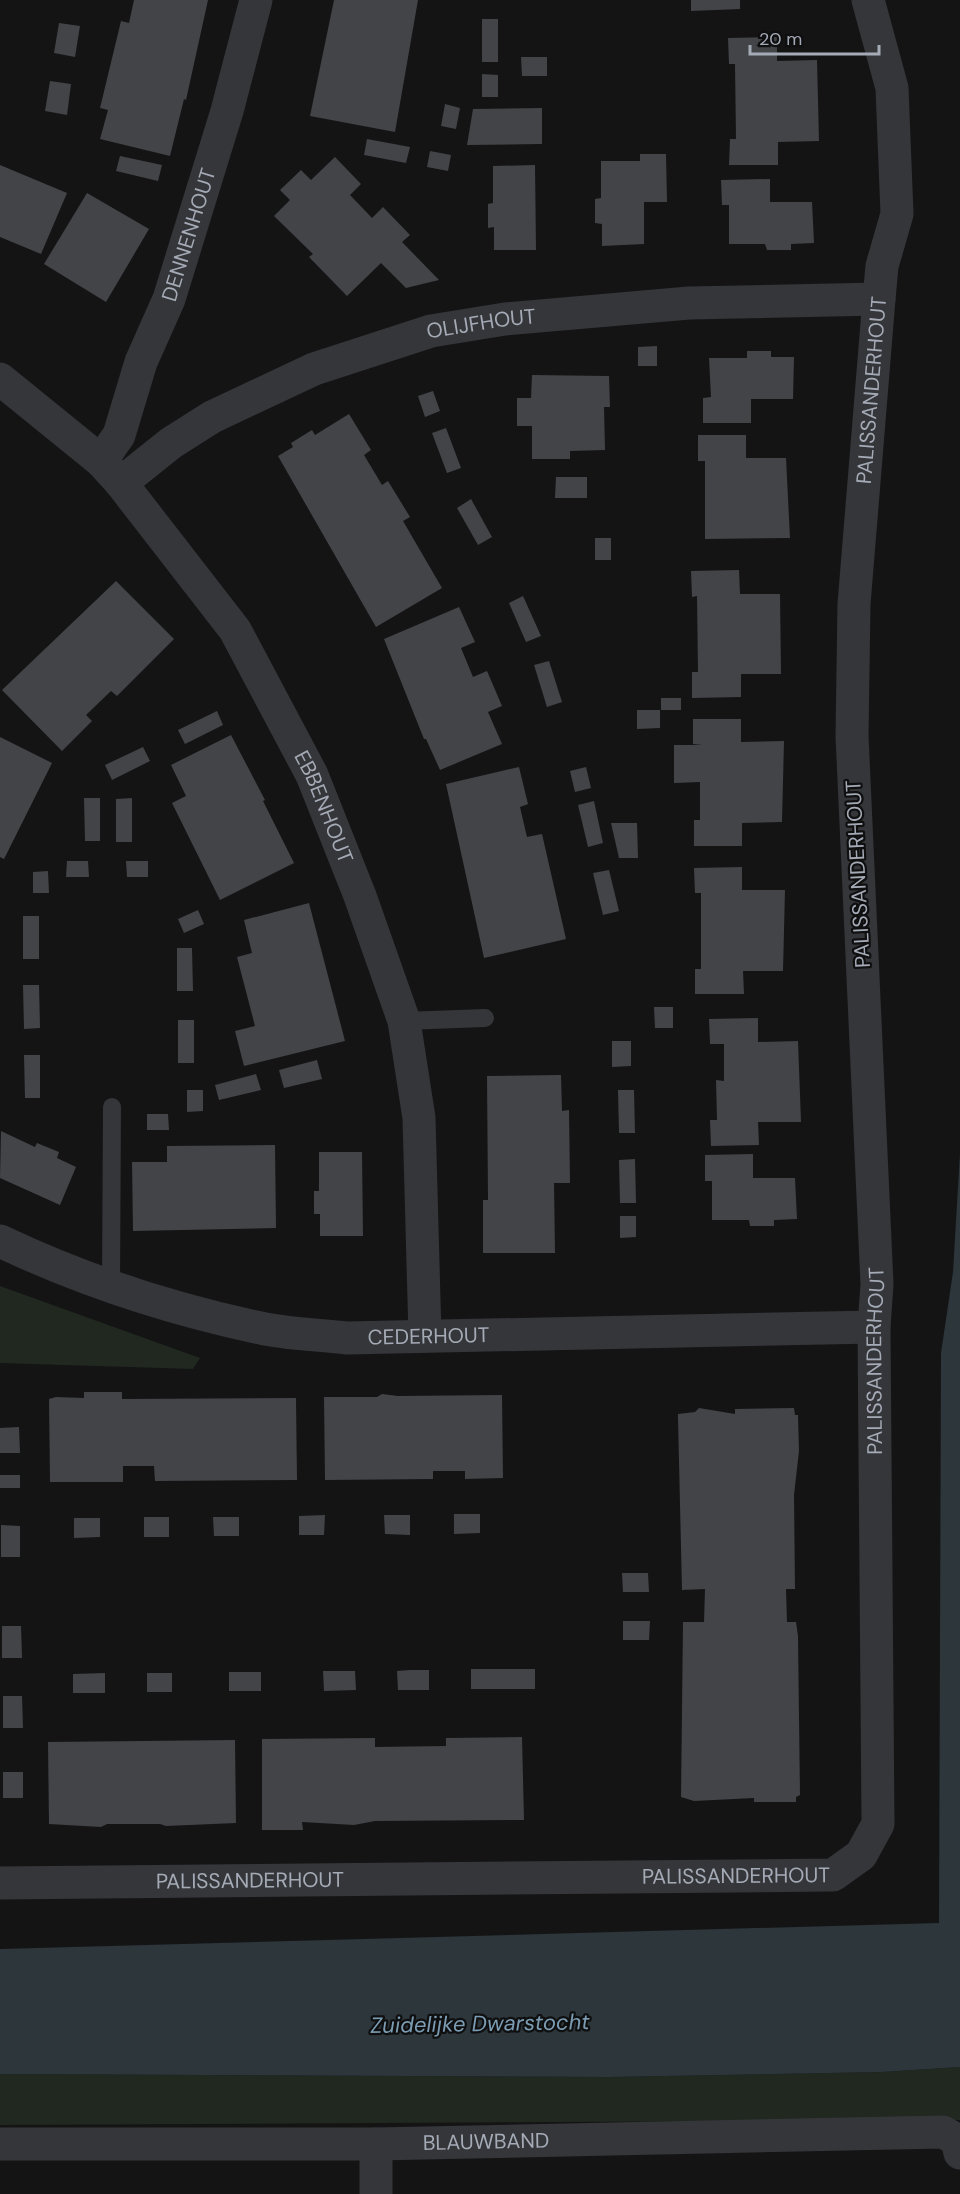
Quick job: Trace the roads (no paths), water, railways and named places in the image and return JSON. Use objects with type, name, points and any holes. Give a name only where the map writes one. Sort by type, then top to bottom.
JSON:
[{"type":"street","name":"DENNENHOUT","points":[[111,472],[119,435],[141,362],[169,299],[227,111],[256,0]]},
{"type":"street","name":"PALISSANDERHOUT","points":[[0,1883],[833,1875],[861,1855],[878,1824],[874,1327],[877,1284],[852,736],[854,604],[879,298],[882,266],[897,213],[892,88],[868,0]]},
{"type":"street","name":"OLIJFHOUT","points":[[111,472],[171,443],[212,417],[314,369],[431,331],[505,319],[678,304],[879,298]]},
{"type":"street","name":"EBBENHOUT","points":[[0,379],[111,472],[235,630],[312,775],[360,896],[404,1021],[418,1118],[425,1336]]},
{"type":"street","name":"CEDERHOUT","points":[[0,1241],[47,1264],[111,1287],[266,1329],[347,1338],[874,1327]]},
{"type":"street","name":"BLAUWBAND","points":[[0,2144],[376,2144],[943,2132],[957,2140],[960,2153]]},
{"type":"street","points":[[376,2144],[376,2194]]},
{"type":"lane","points":[[404,1021],[485,1017]]},
{"type":"lane","points":[[111,1287],[112,1107]]},
{"type":"water","name":"Zuidelijke Dwarstocht","points":[[960,1153],[960,2067],[882,2072],[610,2077],[0,2074],[0,1949],[939,1923],[941,1353],[953,1272]]}]
